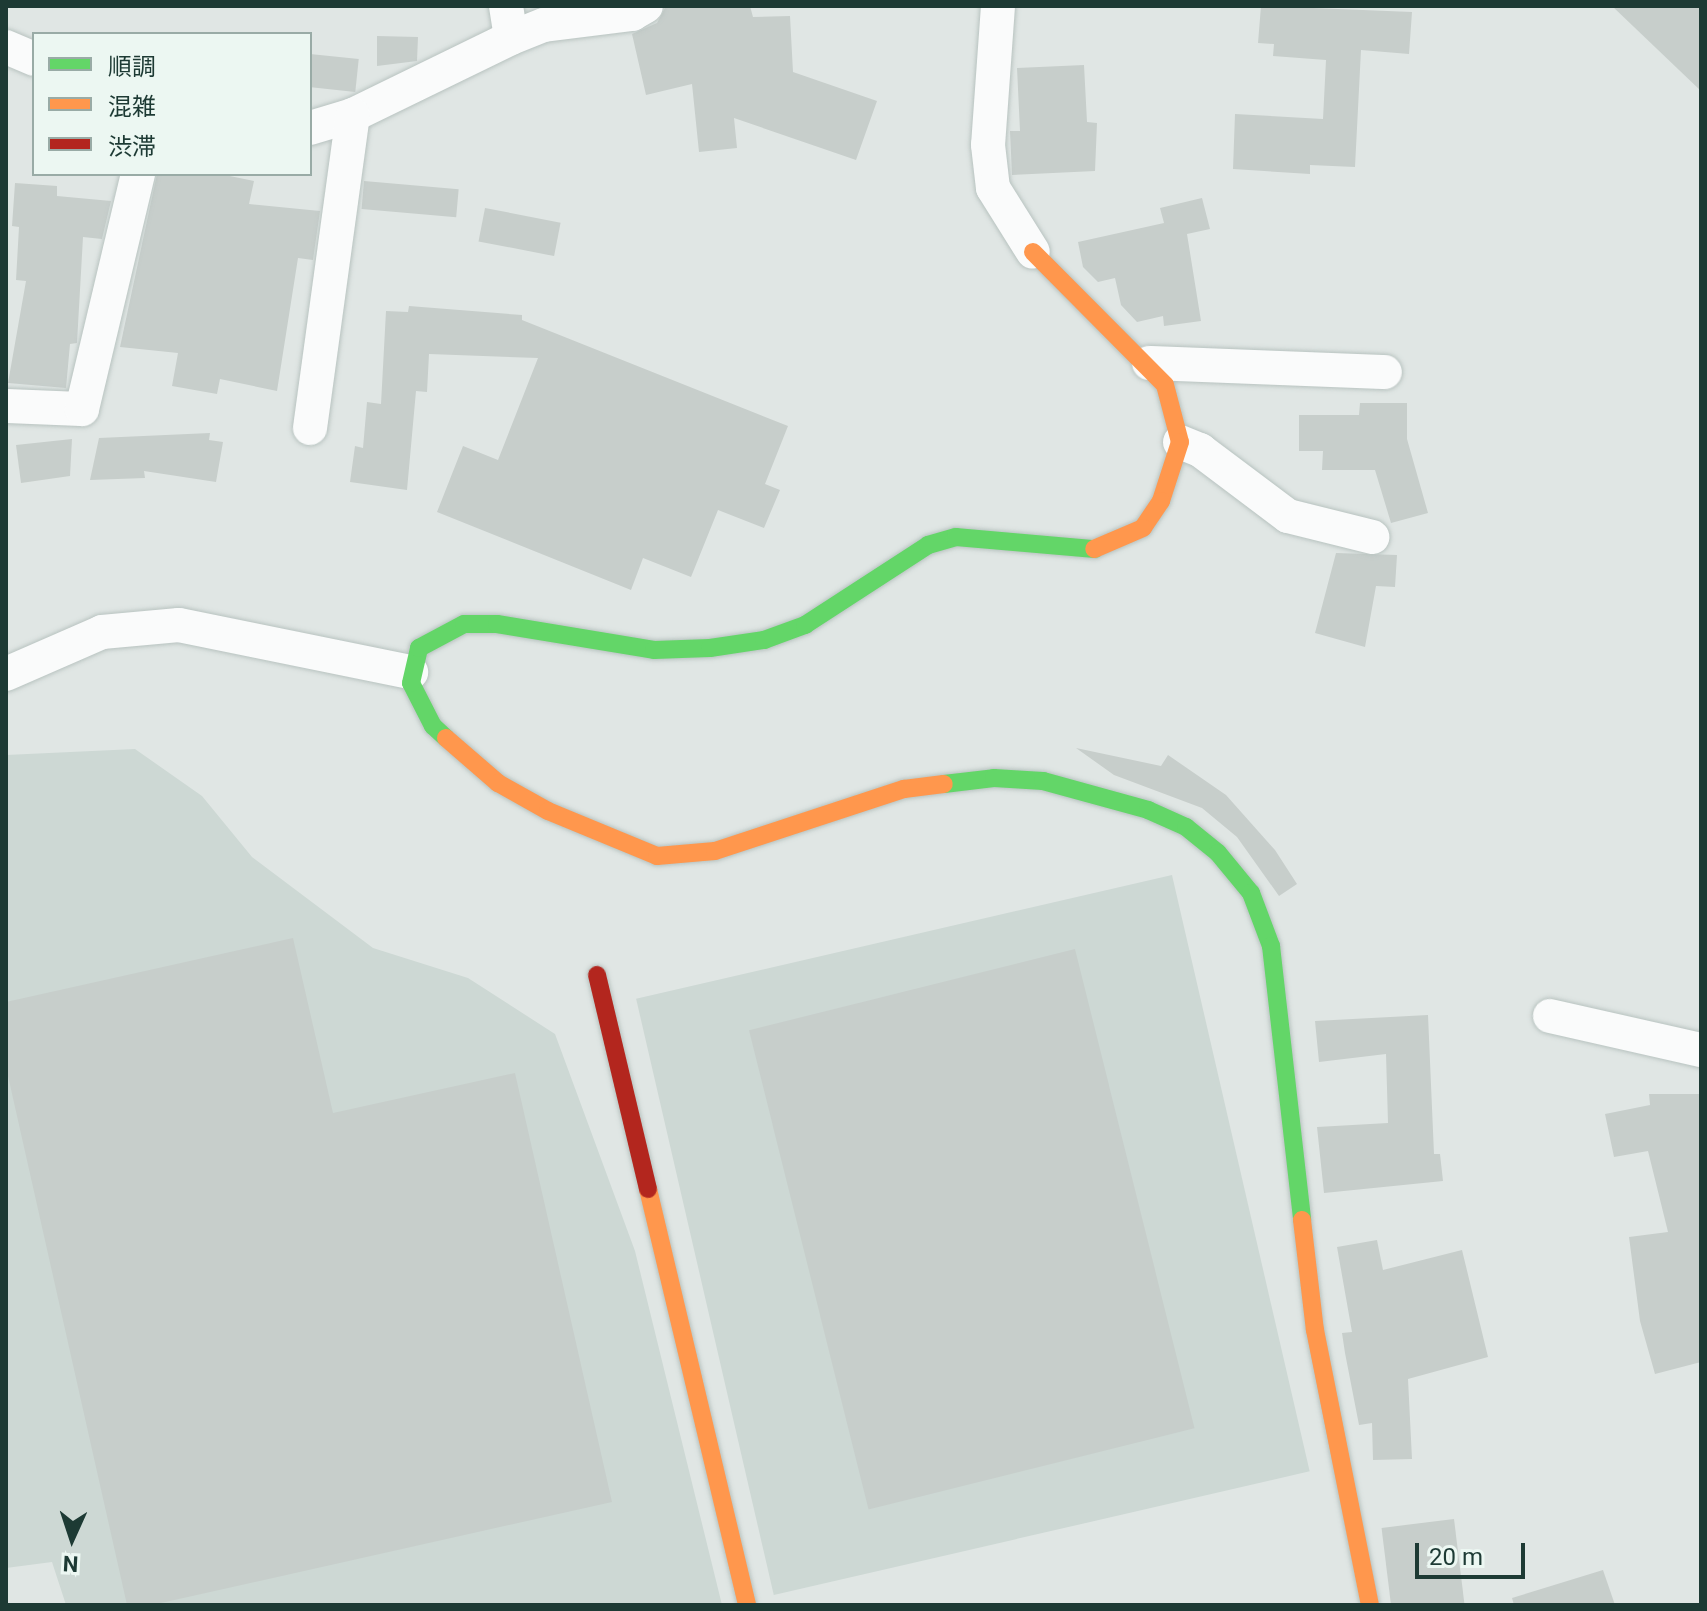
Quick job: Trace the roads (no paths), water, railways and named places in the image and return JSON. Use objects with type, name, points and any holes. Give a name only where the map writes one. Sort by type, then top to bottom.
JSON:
[{"type":"street","points":[[312,127],[353,115],[509,22],[544,25],[632,14],[646,6]]},
{"type":"street","points":[[998,6],[988,145],[993,188],[1033,252],[1149,363],[1165,385],[1180,442],[1161,501],[1143,528],[1099,549],[956,537],[928,545],[805,625],[764,640],[710,648],[654,650],[497,624],[464,624],[419,648],[411,672],[418,705],[433,726],[498,783],[548,811],[657,856],[715,851],[904,789],[994,778],[1043,781],[1148,810],[1186,827],[1218,853],[1251,893],[1271,946],[1311,1302],[1370,1605]]},
{"type":"street","points":[[6,72],[6,47],[32,58]]},
{"type":"street","points":[[310,428],[353,115]]},
{"type":"street","points":[[6,406],[82,409],[138,176]]},
{"type":"street","points":[[1149,363],[1385,372]]},
{"type":"street","points":[[1180,442],[1200,450],[1288,516],[1372,537]]},
{"type":"street","points":[[6,674],[102,632],[179,625],[411,672]]},
{"type":"street","points":[[597,975],[747,1605]]},
{"type":"street","points":[[1550,1016],[1701,1050]]}]
